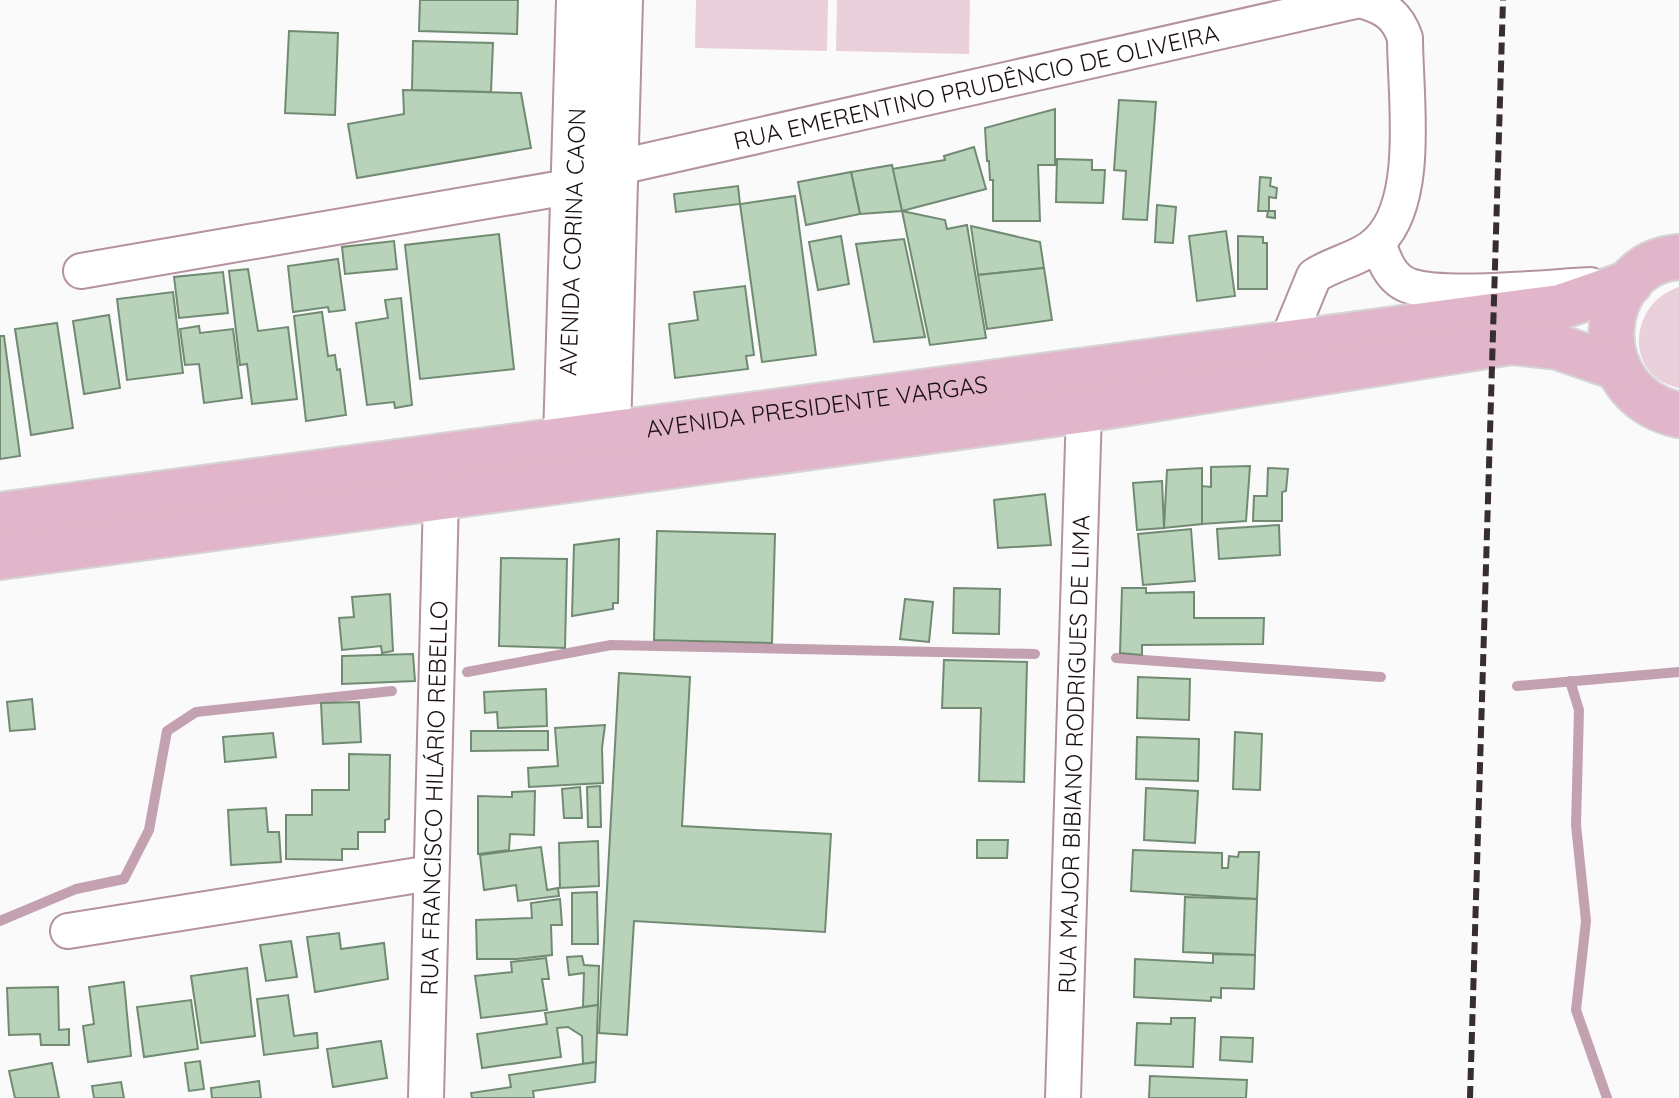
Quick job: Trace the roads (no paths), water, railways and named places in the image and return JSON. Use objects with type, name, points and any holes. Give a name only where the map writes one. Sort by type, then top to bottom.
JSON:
[{"type":"main road","name":"AVENIDA CORINA CAON","points":[[579,0],[574,186],[587,437]]},
{"type":"main road","name":"AVENIDA CORINA CAON","points":[[587,437],[615,168],[620,0]]},
{"type":"main road","name":"AVENIDA PRESIDENTE VARGAS","points":[[0,515],[1560,307],[1630,283],[1649,267],[1679,257]]},
{"type":"main road","points":[[1630,283],[1618,302],[1611,323],[1611,345],[1616,367],[1627,386],[1643,401],[1674,416]]},
{"type":"main road","name":"AVENIDA PRESIDENTE VARGAS","points":[[0,557],[1084,410],[1511,342],[1558,347],[1616,367]]},
{"type":"main road","points":[[587,437],[591,477]]},
{"type":"street","name":"RUA EMERENTINO PRUDÊNCIO DE OLIVEIRA","points":[[615,168],[1360,0],[1381,6],[1400,21],[1405,38],[1405,189],[1396,221],[1378,243]]},
{"type":"street","points":[[81,271],[574,186]]},
{"type":"street","points":[[1286,344],[1314,276],[1378,243],[1389,270],[1409,286],[1478,290],[1630,283]]},
{"type":"street","name":"RUA MAJOR BIBIANO RODRIGUES DE LIMA","points":[[1063,1098],[1084,410]]},
{"type":"street","name":"RUA FRANCISCO HILÁRIO REBELLO","points":[[426,1098],[441,497]]},
{"type":"street","points":[[68,931],[431,873]]},
{"type":"waterway","points":[[467,672],[611,645],[1035,654]]},
{"type":"waterway","points":[[1116,658],[1381,677]]},
{"type":"waterway","points":[[1517,686],[1679,672]]},
{"type":"waterway","points":[[1570,681],[1579,710],[1576,825],[1586,921],[1576,1010],[1607,1098]]},
{"type":"waterway","points":[[0,921],[76,889],[124,879],[149,830],[167,731],[196,712],[392,691]]},
{"type":"railway","points":[[1470,1098],[1503,0]]}]
